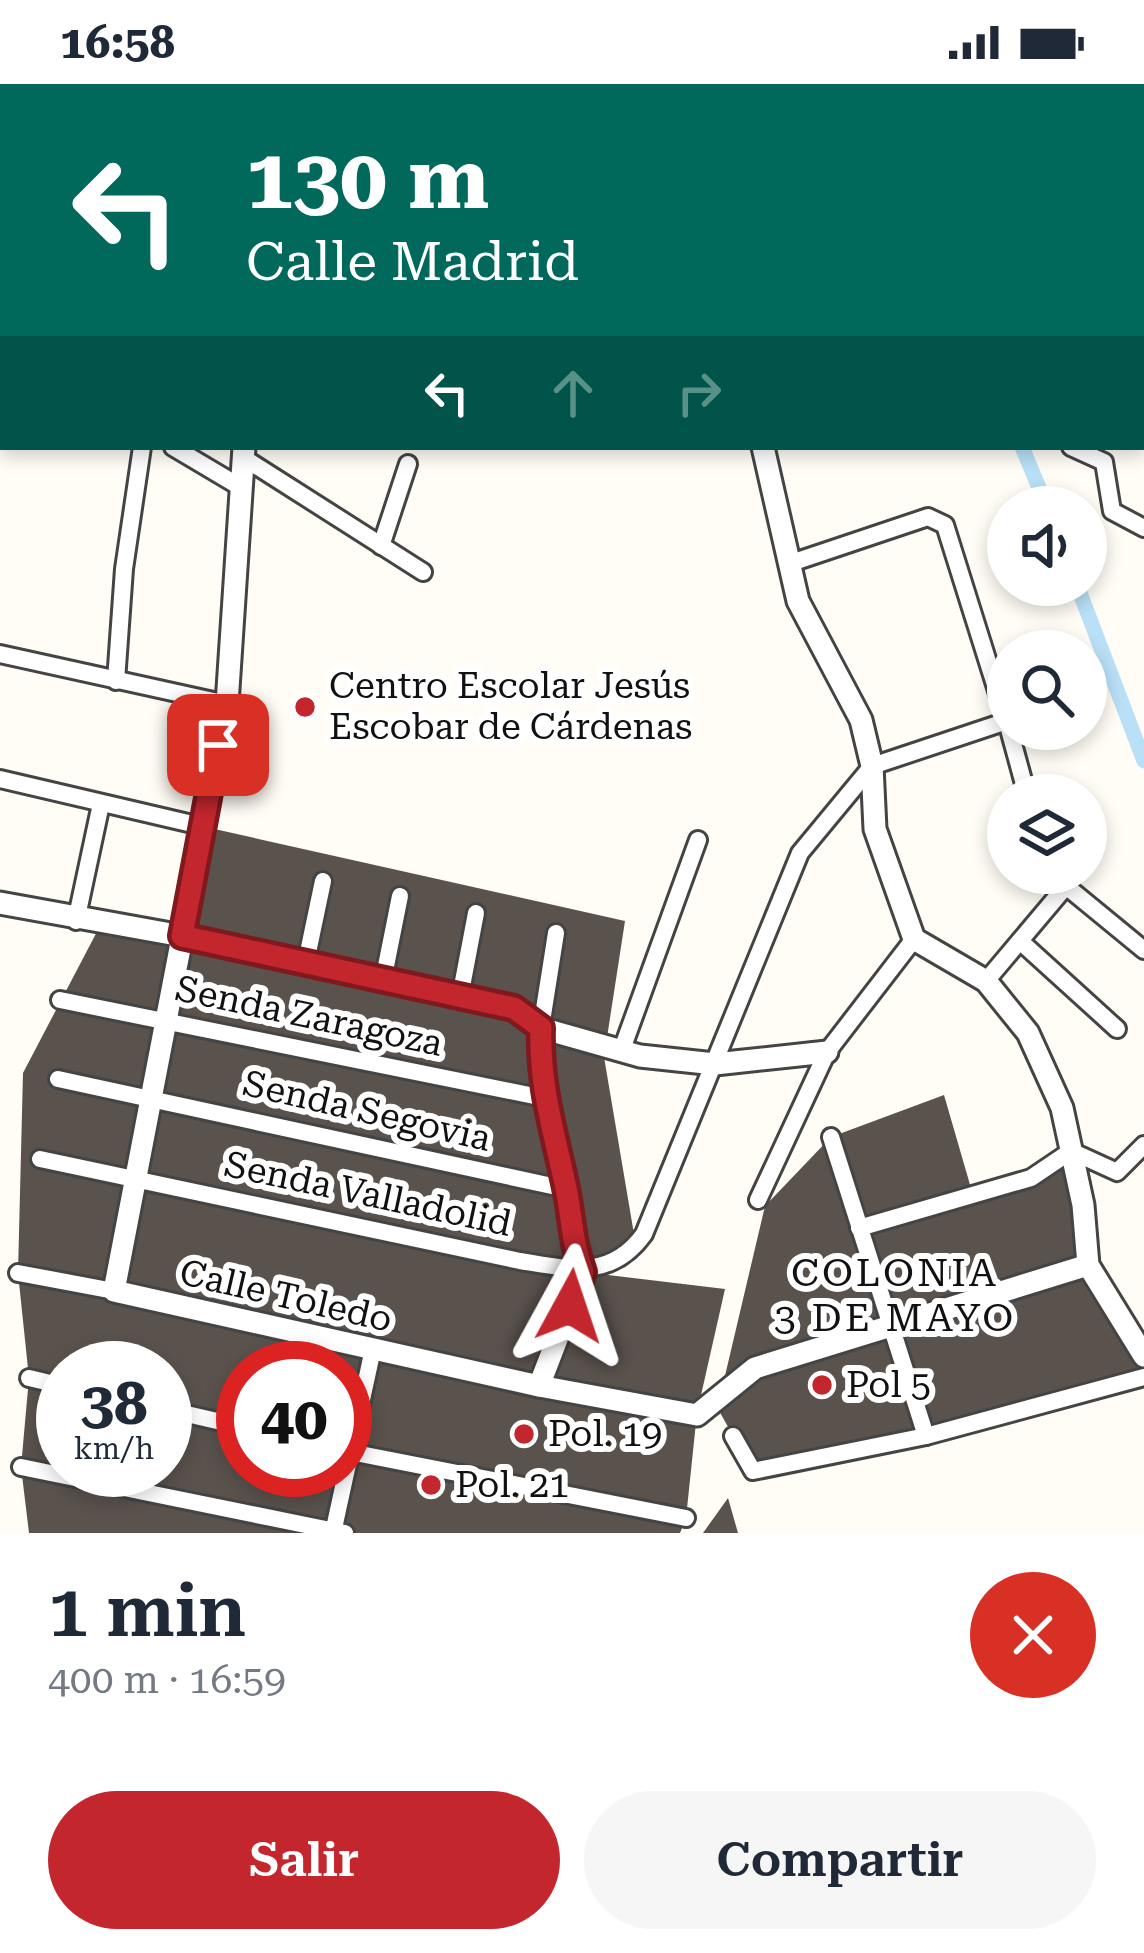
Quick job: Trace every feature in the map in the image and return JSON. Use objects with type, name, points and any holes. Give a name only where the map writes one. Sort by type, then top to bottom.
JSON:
[{"type":"street","points":[[116,681],[124,568],[142,450]]},
{"type":"street","points":[[178,450],[242,488]]},
{"type":"street","points":[[764,450],[798,601],[861,720],[872,766],[875,829],[914,939],[986,981],[1028,1034],[1062,1108],[1088,1265],[1144,1356]]},
{"type":"street","points":[[1078,450],[1104,462],[1112,512],[1144,528]]},
{"type":"street","points":[[114,1291],[227,704],[244,452]]},
{"type":"street","points":[[244,452],[424,572]]},
{"type":"street","points":[[382,546],[408,464]]},
{"type":"street","points":[[791,563],[928,517],[937,519],[945,525],[987,658]]},
{"type":"street","points":[[0,654],[227,704]]},
{"type":"street","points":[[583,1272],[619,1262],[644,1234],[788,875],[872,766],[987,731]]},
{"type":"street","points":[[0,779],[201,826]]},
{"type":"street","points":[[76,921],[101,804]]},
{"type":"street","points":[[621,1052],[698,840]]},
{"type":"street","points":[[305,962],[322,880]]},
{"type":"street","points":[[986,981],[1052,894]]},
{"type":"street","points":[[1079,894],[1144,950]]},
{"type":"street","points":[[383,981],[400,896]]},
{"type":"street","points":[[0,903],[76,921],[182,936],[514,1008],[541,1028],[621,1052],[716,1064],[827,1052]]},
{"type":"street","points":[[460,997],[476,913]]},
{"type":"street","points":[[539,1386],[583,1272],[572,1242],[566,1189],[544,1098],[541,1028],[556,933]]},
{"type":"street","points":[[758,1199],[827,1052],[914,939]]},
{"type":"street","points":[[1020,940],[1117,1029]]},
{"type":"street","name":"Senda Zaragoza","points":[[60,1000],[544,1098]]},
{"type":"street","name":"Senda Segovia","points":[[58,1079],[566,1189]]},
{"type":"street","points":[[831,1137],[926,1436]]},
{"type":"street","points":[[1071,1151],[1117,1172],[1144,1145]]},
{"type":"street","points":[[859,1228],[1031,1178],[1071,1151]]},
{"type":"street","name":"Senda Valladolid","points":[[40,1159],[583,1272]]},
{"type":"street","points":[[891,1329],[1088,1265]]},
{"type":"street","name":"Calle Toledo","points":[[18,1273],[539,1386],[697,1415],[755,1368],[891,1329]]},
{"type":"street","points":[[372,1353],[373,1349]]},
{"type":"street","points":[[733,1436],[754,1471],[926,1436],[1144,1377]]},
{"type":"street","points":[[29,1378],[36,1380]]},
{"type":"street","points":[[372,1456],[686,1518]]},
{"type":"street","points":[[21,1467],[337,1532],[342,1497]]},
{"type":"building","points":[[201,826],[625,921],[604,1057],[636,1246],[583,1272],[725,1289],[697,1413],[686,1518],[680,1533],[29,1533],[21,1467],[29,1378],[18,1273],[23,1073],[101,924],[182,936]]},
{"type":"building","points":[[944,1095],[973,1195],[1031,1178],[1071,1151],[1088,1265],[1144,1356],[1144,1377],[753,1471],[714,1402],[720,1397],[765,1206],[831,1137]]},
{"type":"building","points":[[728,1498],[738,1533],[703,1533]]},
{"type":"waterway","points":[[1023,450],[1038,486]]},
{"type":"waterway","points":[[1085,606],[1144,761]]},
{"type":"place","name":"Centro Escolar Jesús Escobar de Cárdenas","points":[[305,707]]},
{"type":"place","name":"Pol 5","points":[[822,1385]]},
{"type":"place","name":"Pol. 19","points":[[524,1434]]},
{"type":"place","name":"Pol. 21","points":[[431,1485]]},
{"type":"district","name":"COLONIA 3 DE MAYO","points":[[895,1296]]},
{"type":"route","points":[[218,745],[182,936],[514,1008],[530,1017],[541,1028],[539,1073],[566,1189],[572,1242],[583,1272],[570,1306]]}]
